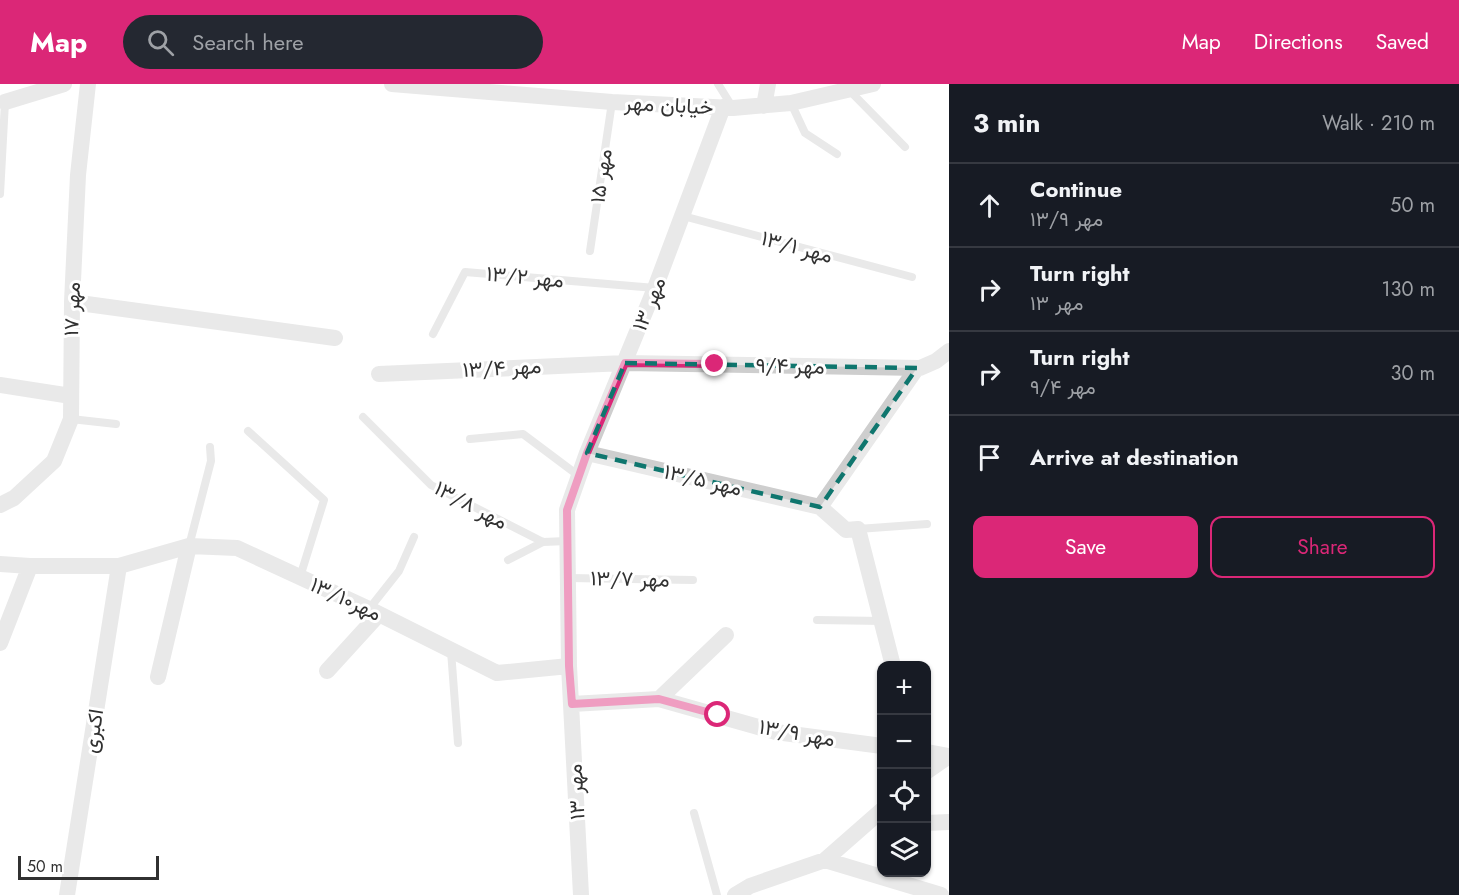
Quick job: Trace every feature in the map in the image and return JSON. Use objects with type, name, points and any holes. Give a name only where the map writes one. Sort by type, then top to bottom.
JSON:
[{"type":"street","points":[[2,103],[24,84]]},
{"type":"street","points":[[2,103],[64,84]]},
{"type":"street","name":"مهر ۱۷","points":[[0,505],[14,498],[54,461],[71,419],[72,302],[78,175],[88,84]]},
{"type":"street","name":"خیابان مهر","points":[[393,84],[477,88],[612,102],[728,107],[790,103],[873,84]]},
{"type":"street","points":[[764,106],[768,84]]},
{"type":"street","name":"مهر ۱۳","points":[[581,895],[569,666],[567,510],[587,453],[728,107]]},
{"type":"street","points":[[72,302],[335,338]]},
{"type":"street","name":"مهر ۹/۴","points":[[625,363],[917,368],[936,361],[949,351]]},
{"type":"street","name":"مهر ۱۳/۴","points":[[379,374],[625,363]]},
{"type":"street","points":[[892,661],[858,529],[846,530],[820,507],[917,368]]},
{"type":"street","points":[[0,385],[71,396]]},
{"type":"street","name":"مهر ۱۳/۵","points":[[587,453],[820,507]]},
{"type":"street","points":[[158,677],[189,546]]},
{"type":"street","name":"مهر۱۳/۱۰","points":[[0,564],[119,566],[189,546],[237,548],[497,673],[569,666]]},
{"type":"street","points":[[0,643],[30,566]]},
{"type":"street","name":"اکبری","points":[[67,895],[119,566]]},
{"type":"street","points":[[327,671],[374,612]]},
{"type":"street","points":[[659,699],[726,635]]},
{"type":"street","name":"مهر ۱۳/۹","points":[[572,704],[659,699],[776,732],[877,745]]},
{"type":"street","points":[[931,753],[949,756]]},
{"type":"street","points":[[931,769],[949,756]]},
{"type":"street","points":[[735,895],[750,886],[825,860],[877,815]]},
{"type":"street","points":[[931,823],[949,822]]},
{"type":"street","points":[[864,827],[877,826]]},
{"type":"street","points":[[825,860],[941,895]]},
{"type":"lane","points":[[718,84],[728,107]]},
{"type":"lane","points":[[849,90],[905,147]]},
{"type":"lane","name":"مهر ۱۵","points":[[590,250],[612,102]]},
{"type":"lane","points":[[0,194],[2,103]]},
{"type":"lane","points":[[790,103],[805,133],[837,154]]},
{"type":"lane","name":"مهر ۱۳/۱","points":[[683,216],[912,277]]},
{"type":"lane","name":"مهر ۱۳/۲","points":[[433,334],[465,272],[655,288]]},
{"type":"lane","name":"مهر ۱۳/۸","points":[[363,417],[431,485],[543,542],[567,541]]},
{"type":"lane","points":[[71,419],[116,424]]},
{"type":"lane","points":[[248,431],[324,500],[300,577]]},
{"type":"lane","points":[[470,439],[523,434],[579,476]]},
{"type":"lane","points":[[189,546],[211,461],[210,447]]},
{"type":"lane","points":[[858,529],[927,524]]},
{"type":"lane","points":[[374,612],[399,571],[414,537]]},
{"type":"lane","points":[[508,560],[543,542]]},
{"type":"lane","name":"مهر ۱۳/۷","points":[[567,578],[693,580]]},
{"type":"lane","points":[[817,620],[883,621]]},
{"type":"lane","points":[[451,650],[458,743]]},
{"type":"lane","points":[[694,813],[717,895]]},
{"type":"highlighted area","points":[[625,363],[917,368],[820,507],[587,453]]},
{"type":"route","points":[[715,364],[625,363],[587,453],[567,510],[567,541],[569,666],[572,704],[659,699],[718,715]]}]
